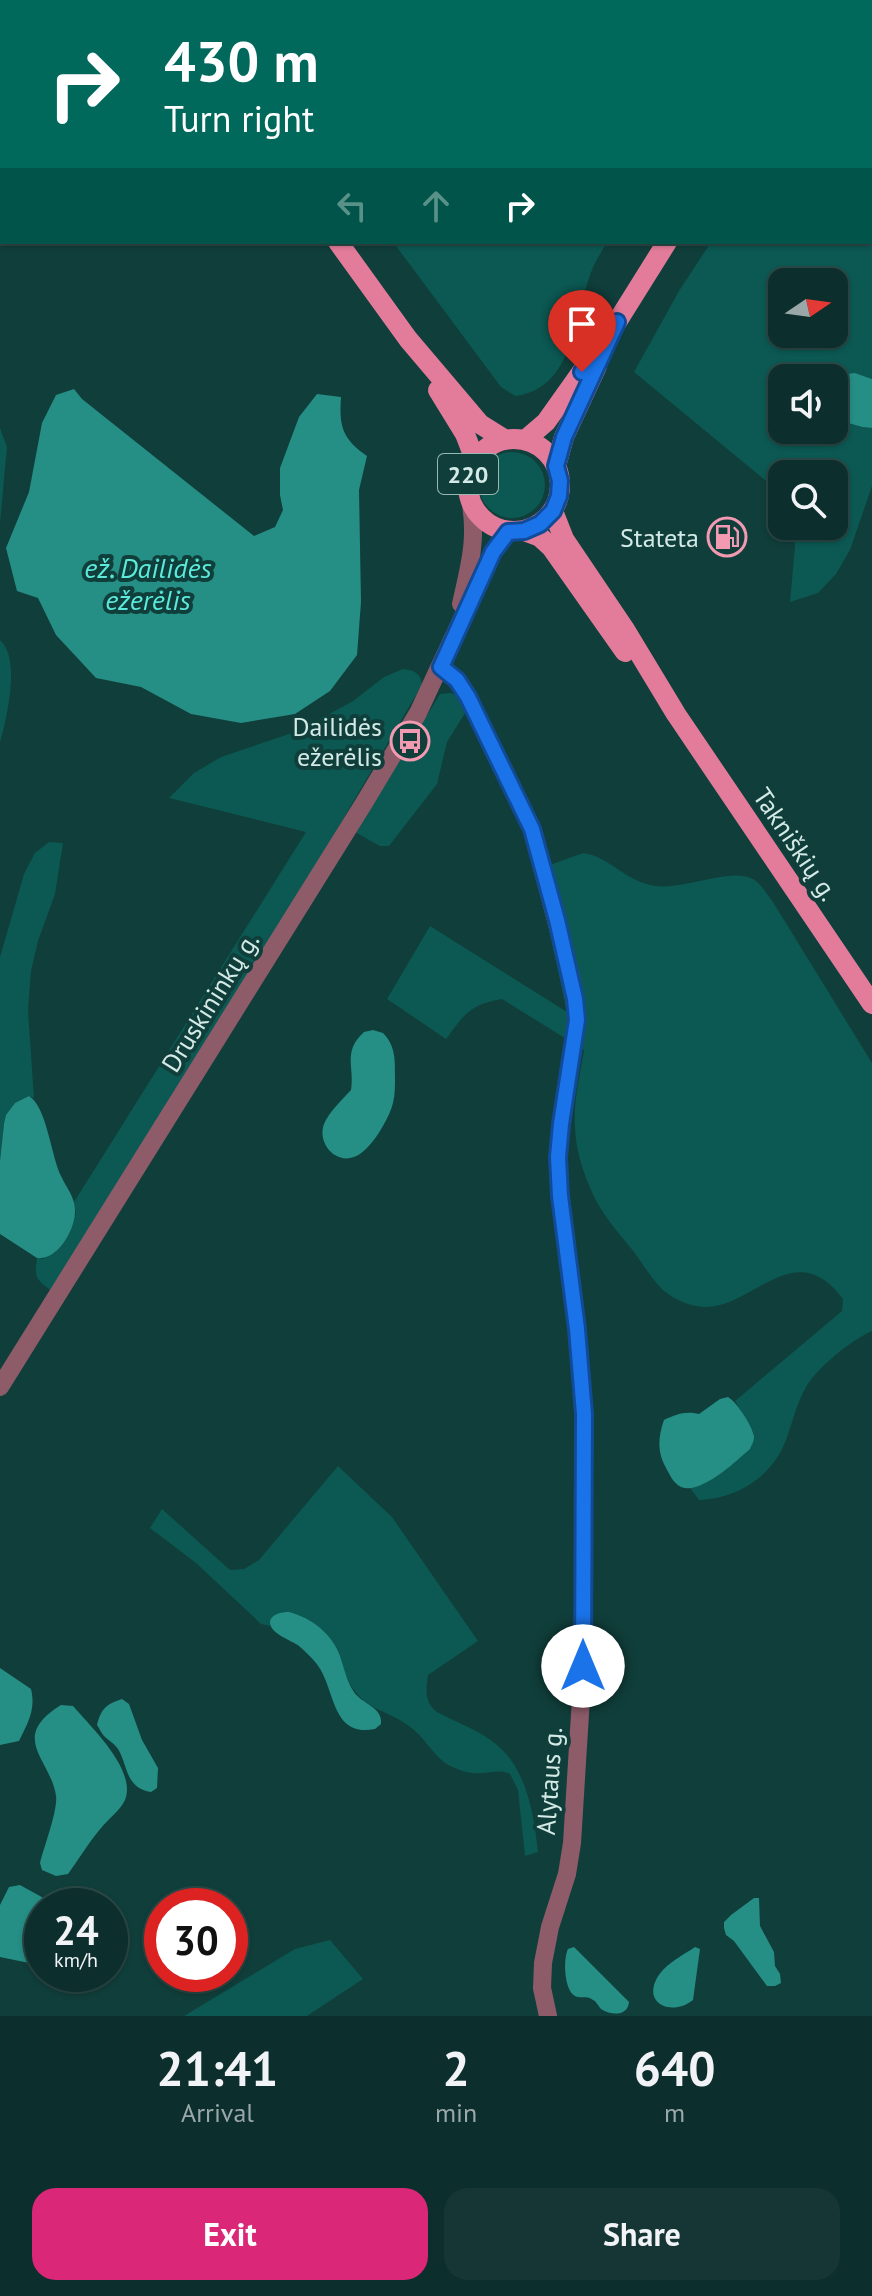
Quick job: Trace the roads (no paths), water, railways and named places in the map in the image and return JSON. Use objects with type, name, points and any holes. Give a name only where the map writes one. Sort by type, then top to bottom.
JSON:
[{"type":"main road","name":"220","points":[[339,244],[408,339],[480,424],[514,440],[544,449],[556,466]]},
{"type":"main road","points":[[514,440],[546,422],[617,322],[666,244]]},
{"type":"main road","points":[[516,532],[540,524],[553,511],[559,496],[560,481],[556,466],[564,437],[617,322]]},
{"type":"main road","name":"220","points":[[408,339],[465,434],[475,460]]},
{"type":"main road","name":"220","points":[[514,440],[487,447],[475,460],[468,474],[467,489],[471,505],[480,518],[492,527],[540,537],[551,547],[612,636],[676,714]]},
{"type":"main road","name":"220","points":[[553,511],[564,539],[624,628],[676,714]]},
{"type":"main road","name":"Takniškių g.","points":[[676,714],[872,1004]]},
{"type":"street","points":[[453,638],[474,546],[471,505]]},
{"type":"street","points":[[453,638],[493,552],[516,532]]},
{"type":"street","name":"Druskininkų g.","points":[[0,1387],[364,803],[418,713],[453,638]]},
{"type":"street","name":"Alytaus g.","points":[[441,667],[457,680],[468,697],[532,829],[557,920],[577,1020],[558,1157],[584,1414],[583,1666],[572,1843],[567,1874],[550,1927],[543,1963],[542,1988],[548,2016]]},
{"type":"water","points":[[848,374],[872,379],[872,428],[848,423]]},
{"type":"water","name":"ež. Dailidės ežerėlis","points":[[74,389],[82,399],[254,536],[275,527],[283,510],[280,468],[299,417],[317,394],[341,397],[342,424],[347,438],[367,456],[359,490],[361,602],[357,655],[330,691],[295,714],[241,723],[191,714],[141,687],[96,678],[56,635],[38,598],[17,591],[6,548],[29,492],[42,423],[56,395]]},
{"type":"water","points":[[373,1030],[383,1033],[393,1049],[393,1103],[383,1126],[366,1149],[354,1157],[340,1157],[325,1145],[322,1131],[332,1111],[351,1090],[353,1046],[364,1032]]},
{"type":"water","points":[[29,1096],[40,1110],[57,1167],[75,1205],[75,1217],[69,1234],[59,1249],[45,1258],[37,1258],[0,1234],[0,1161],[4,1124],[6,1115],[15,1103]]},
{"type":"water","points":[[728,1397],[740,1409],[753,1432],[750,1449],[708,1482],[689,1488],[681,1487],[672,1479],[661,1456],[660,1438],[664,1420],[681,1414],[699,1414]]},
{"type":"water","points":[[289,1612],[306,1618],[332,1641],[354,1692],[381,1718],[381,1724],[375,1729],[360,1730],[350,1726],[336,1708],[316,1663],[299,1646],[271,1627],[274,1616]]},
{"type":"water","points":[[0,1668],[31,1689],[32,1709],[19,1741],[0,1745]]},
{"type":"water","points":[[122,1699],[129,1704],[142,1740],[158,1768],[157,1788],[151,1792],[136,1786],[118,1749],[97,1725],[105,1708]]},
{"type":"water","points":[[61,1705],[73,1706],[101,1737],[119,1763],[127,1788],[123,1804],[97,1833],[68,1874],[56,1876],[42,1870],[40,1863],[53,1819],[56,1796],[35,1739],[37,1728],[45,1717]]},
{"type":"water","points":[[20,1885],[25,1888],[24,1962],[0,1957],[0,1905],[9,1887]]},
{"type":"water","points":[[754,1898],[759,1898],[760,1926],[774,1952],[775,1966],[780,1974],[781,1983],[775,1986],[767,1986],[734,1941],[726,1935],[724,1928],[724,1922],[731,1915]]},
{"type":"water","points":[[574,1947],[629,2002],[626,2010],[610,2013],[591,1999],[571,1993],[565,1960],[568,1949]]},
{"type":"water","points":[[695,1947],[700,1949],[693,2000],[677,2007],[657,2002],[653,1989],[659,1975]]},
{"type":"place","name":"Stateta","points":[[727,537]]},
{"type":"place","name":"Dailidės ežerėlis","points":[[410,741]]}]
